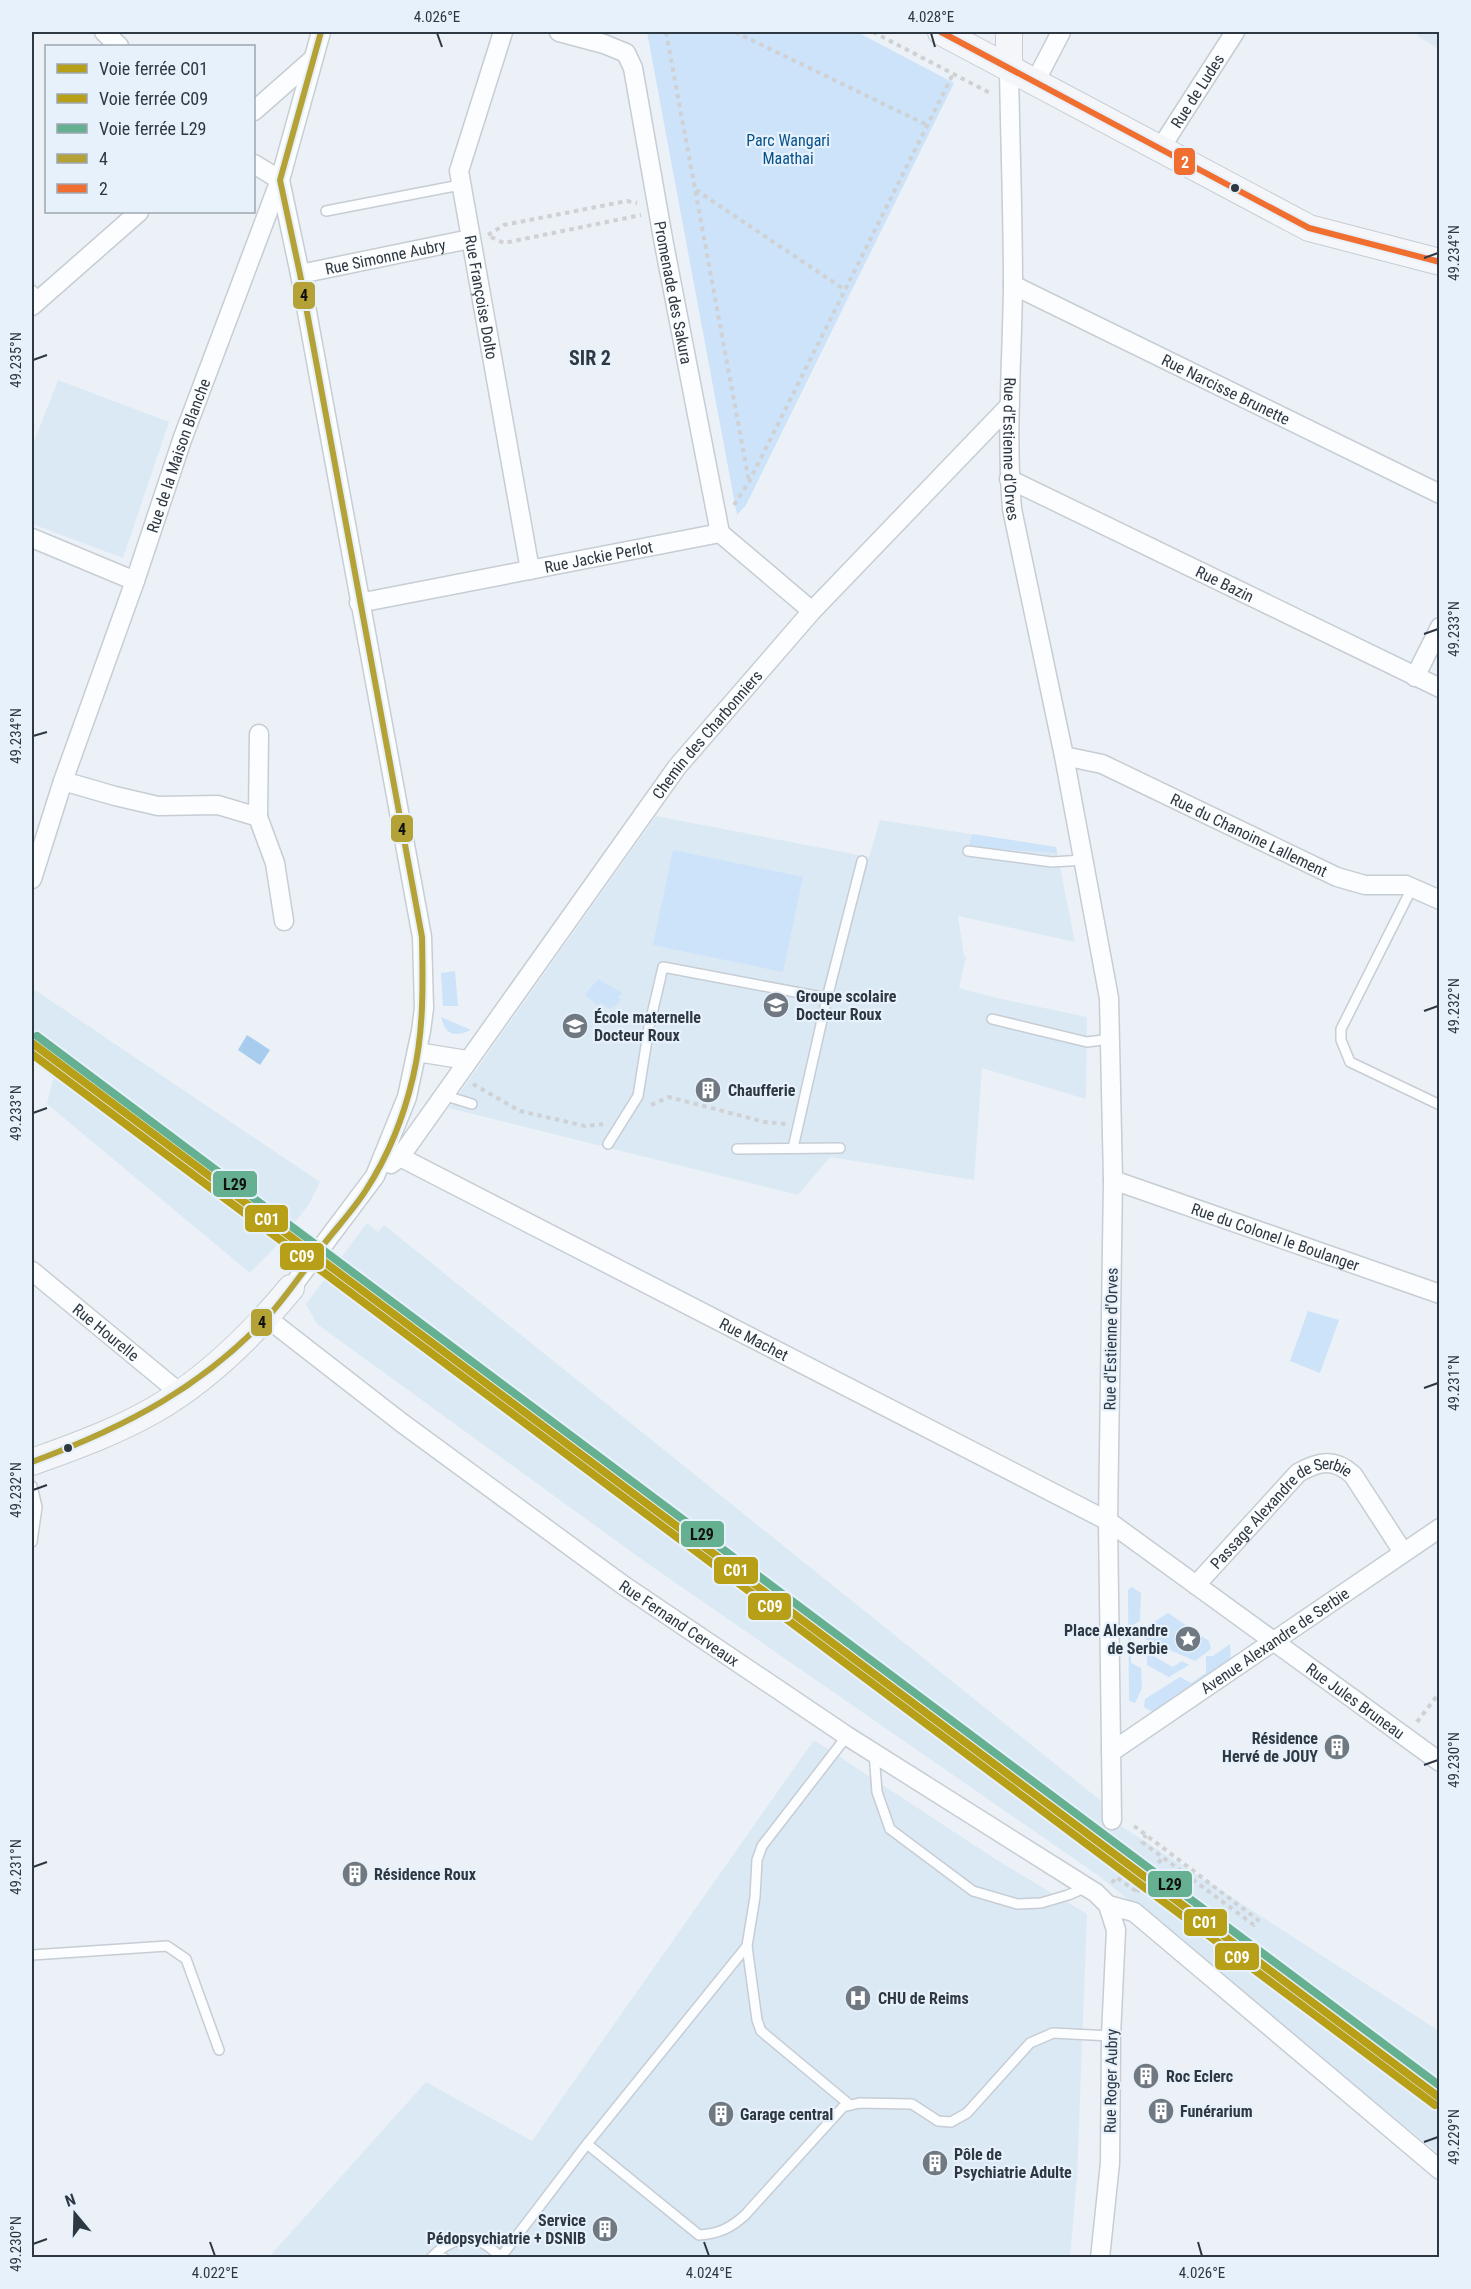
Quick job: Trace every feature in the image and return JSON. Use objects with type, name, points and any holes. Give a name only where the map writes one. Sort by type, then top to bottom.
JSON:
[{"type":"street","points":[[104,32],[118,45]]},
{"type":"street","name":"Rue de la Maison Blanche","points":[[32,879],[63,781],[182,440],[280,180],[321,32]]},
{"type":"street","name":"Rue Françoise Dolto","points":[[503,32],[459,171],[460,185],[479,237],[530,570]]},
{"type":"street","name":"Promenade des Sakura","points":[[559,32],[604,44],[626,53],[633,68],[719,529]]},
{"type":"street","points":[[941,32],[1309,228],[1440,262]]},
{"type":"street","name":"Rue d'Estienne d'Orves","points":[[1009,32],[1013,285],[1010,405],[1012,509],[1064,756],[1109,998],[1113,1180],[1108,1521],[1112,1820]]},
{"type":"street","points":[[1035,82],[1061,32]]},
{"type":"street","name":"Rue de Ludes","points":[[1160,149],[1235,32]]},
{"type":"street","points":[[255,110],[313,59]]},
{"type":"street","points":[[32,1461],[113,1431],[180,1394],[215,1366],[267,1318],[375,1176],[407,1097],[417,1052],[424,1008],[422,937],[300,274],[280,180],[255,165]]},
{"type":"street","points":[[34,298],[138,213]]},
{"type":"street","name":"Rue Simonne Aubry","points":[[300,274],[479,237]]},
{"type":"street","name":"Rue Narcisse Brunette","points":[[1013,285],[1440,494]]},
{"type":"street","name":"Chemin des Charbonniers","points":[[375,1176],[400,1156],[677,767],[812,611],[1010,405]]},
{"type":"street","name":"Rue Bazin","points":[[1010,479],[1440,688]]},
{"type":"street","points":[[719,529],[812,611]]},
{"type":"street","name":"Rue Jackie Perlot","points":[[359,603],[530,570],[719,529]]},
{"type":"street","points":[[32,538],[135,580]]},
{"type":"street","points":[[1415,676],[1440,627]]},
{"type":"street","points":[[259,734],[258,817],[275,863],[284,921]]},
{"type":"street","name":"Rue du Chanoine Lallement","points":[[1064,756],[1102,764],[1337,877],[1365,885],[1406,885],[1440,900]]},
{"type":"street","points":[[63,781],[158,806],[218,805],[258,817]]},
{"type":"street","points":[[417,1052],[467,1060]]},
{"type":"street","name":"Rue Machet","points":[[400,1156],[1108,1521]]},
{"type":"street","name":"Rue du Colonel le Boulanger","points":[[1113,1180],[1440,1294]]},
{"type":"street","name":"Rue Hourelle","points":[[32,1272],[180,1394]]},
{"type":"street","name":"Rue Fernand Cerveaux","points":[[267,1318],[402,1423],[623,1585],[847,1736],[1087,1887],[1108,1905]]},
{"type":"street","name":"Passage Alexandre de Serbie","points":[[1196,1585],[1298,1473],[1320,1463],[1343,1466],[1353,1475],[1403,1552]]},
{"type":"street","points":[[1108,1521],[1272,1640]]},
{"type":"street","name":"Avenue Alexandre de Serbie","points":[[1111,1752],[1272,1640],[1440,1528]]},
{"type":"street","name":"Rue Jules Bruneau","points":[[1272,1640],[1440,1762]]},
{"type":"street","points":[[1108,1905],[1134,1912],[1440,2170]]},
{"type":"street","name":"Rue Roger Aubry","points":[[1100,2258],[1110,2163],[1111,2036],[1116,1930],[1108,1905]]},
{"type":"lane","points":[[326,211],[460,185]]},
{"type":"lane","points":[[968,851],[1052,862],[1083,860]]},
{"type":"lane","points":[[793,1148],[827,998],[862,861]]},
{"type":"lane","points":[[1412,888],[1341,1029],[1341,1041],[1350,1062],[1440,1105]]},
{"type":"lane","points":[[608,1144],[638,1096],[649,1027],[663,967],[827,998]]},
{"type":"lane","points":[[992,1019],[1087,1042],[1110,1039]]},
{"type":"lane","points":[[442,1095],[472,1104]]},
{"type":"lane","points":[[737,1149],[840,1148]]},
{"type":"lane","points":[[32,1486],[37,1507],[32,1542]]},
{"type":"lane","points":[[847,1736],[762,1846],[757,1860],[755,1898],[747,1946],[757,2020],[761,2031],[850,2104]]},
{"type":"lane","points":[[874,1753],[877,1792],[890,1829],[973,1891],[1017,1904],[1041,1903],[1087,1887]]},
{"type":"lane","points":[[32,1955],[167,1946],[186,1959],[219,2050]]},
{"type":"lane","points":[[430,2258],[442,2247],[462,2240],[480,2242],[500,2257],[587,2144],[747,1946]]},
{"type":"lane","points":[[587,2144],[699,2235],[712,2235],[735,2223],[777,2180],[838,2111],[850,2104],[912,2104],[938,2121],[951,2122],[967,2113],[1036,2039],[1053,2032],[1111,2036]]},
{"type":"path","points":[[666,32],[749,482]]},
{"type":"path","points":[[735,32],[927,125]]},
{"type":"path","points":[[873,32],[1009,102]]},
{"type":"path","points":[[719,529],[749,482],[952,74]]},
{"type":"path","points":[[695,189],[845,290]]},
{"type":"path","points":[[479,237],[504,225],[627,201],[658,206]]},
{"type":"path","points":[[479,237],[504,243],[636,218],[658,206]]},
{"type":"path","points":[[1406,1737],[1440,1692]]},
{"type":"path","points":[[1134,1826],[1146,1835],[1258,1920],[1254,1925],[1143,1842],[1146,1835]]},
{"type":"path","points":[[1116,1877],[1137,1892],[1163,1857]]},
{"type":"shaded area","points":[[1420,32],[1439,32],[1439,49],[1417,36]]},
{"type":"shaded area","points":[[58,380],[169,422],[123,558],[32,524],[32,447]]},
{"type":"shaded area","name":"Groupe scolaire Docteur Roux","points":[[656,816],[869,857],[880,820],[1056,847],[1075,942],[958,916],[966,957],[959,988],[1087,1017],[1086,1099],[982,1068],[974,1180],[830,1157],[798,1195],[449,1108]]},
{"type":"shaded area","points":[[32,988],[320,1182],[309,1204],[280,1242],[250,1273],[47,1104],[53,1078],[32,1061]]},
{"type":"shaded area","points":[[247,1035],[270,1050],[260,1065],[238,1050]]},
{"type":"shaded area","points":[[367,1223],[378,1232],[384,1225],[1105,1804],[1104,1815],[1439,2031],[1439,2154],[1099,1876],[644,1561],[317,1324],[306,1304]]},
{"type":"shaded area","name":"CHU de Reims","points":[[814,1740],[1000,1862],[1087,1914],[1077,2178],[1070,2257],[268,2258],[426,2082],[532,2141]]},
{"type":"green space","name":"Parc Wangari Maathai","points":[[647,32],[857,32],[954,83],[746,505],[737,515]]},
{"type":"green space","points":[[972,834],[1056,847],[1057,853],[969,847]]},
{"type":"green space","points":[[673,850],[803,877],[783,972],[653,945]]},
{"type":"green space","points":[[455,971],[458,1006],[443,1006],[441,973]]},
{"type":"green space","points":[[598,979],[622,993],[618,998],[621,999],[609,1009],[601,1003],[597,1005],[585,995]]},
{"type":"green space","points":[[441,1017],[471,1030],[460,1034],[452,1033],[445,1028]]},
{"type":"green space","points":[[1308,1311],[1339,1320],[1320,1373],[1290,1361]]},
{"type":"green space","points":[[1132,1587],[1141,1593],[1140,1621],[1131,1626],[1131,1663],[1141,1668],[1142,1688],[1135,1703],[1129,1701],[1128,1590]]},
{"type":"green space","points":[[1168,1613],[1209,1641],[1211,1649],[1195,1661],[1145,1639],[1149,1625]]},
{"type":"green space","points":[[1147,1644],[1154,1648],[1155,1657],[1173,1667],[1182,1661],[1189,1665],[1169,1677],[1147,1665]]},
{"type":"green space","points":[[1230,1644],[1231,1663],[1156,1714],[1144,1707],[1145,1699],[1180,1677],[1191,1683],[1206,1673],[1206,1656],[1213,1656]]},
{"type":"rail line","name":"L29","points":[[37,1036],[1440,2086]]},
{"type":"rail line","name":"C01","points":[[32,1043],[1440,2098]]},
{"type":"rail line","name":"C09","points":[[32,1054],[1435,2105]]},
{"type":"transit line","name":"4","points":[[32,1462],[99,1434],[161,1402],[219,1362],[272,1312],[356,1204],[374,1177],[400,1121],[417,1060],[422,1007],[422,937],[300,274],[280,180],[321,32]]},
{"type":"transit line","name":"2","points":[[941,32],[1309,228],[1440,262]]},
{"type":"place","name":"Groupe scolaire Docteur Roux","points":[[776,1005]]},
{"type":"place","name":"École maternelle Docteur Roux","points":[[575,1026]]},
{"type":"place","name":"Chaufferie","points":[[708,1090]]},
{"type":"place","name":"Place Alexandre de Serbie","points":[[1188,1639]]},
{"type":"place","name":"Résidence Hervé de JOUY","points":[[1337,1747]]},
{"type":"place","name":"Résidence Roux","points":[[355,1874]]},
{"type":"place","name":"CHU de Reims","points":[[858,1998]]},
{"type":"place","name":"Roc Eclerc","points":[[1146,2076]]},
{"type":"place","name":"Funérarium","points":[[1161,2111]]},
{"type":"place","name":"Garage central","points":[[721,2114]]},
{"type":"place","name":"Pôle de Psychiatrie Adulte","points":[[935,2163]]},
{"type":"place","name":"Service Pédopsychiatrie + DSNIB","points":[[605,2229]]},
{"type":"district","name":"SIR 2","points":[[590,358]]}]
